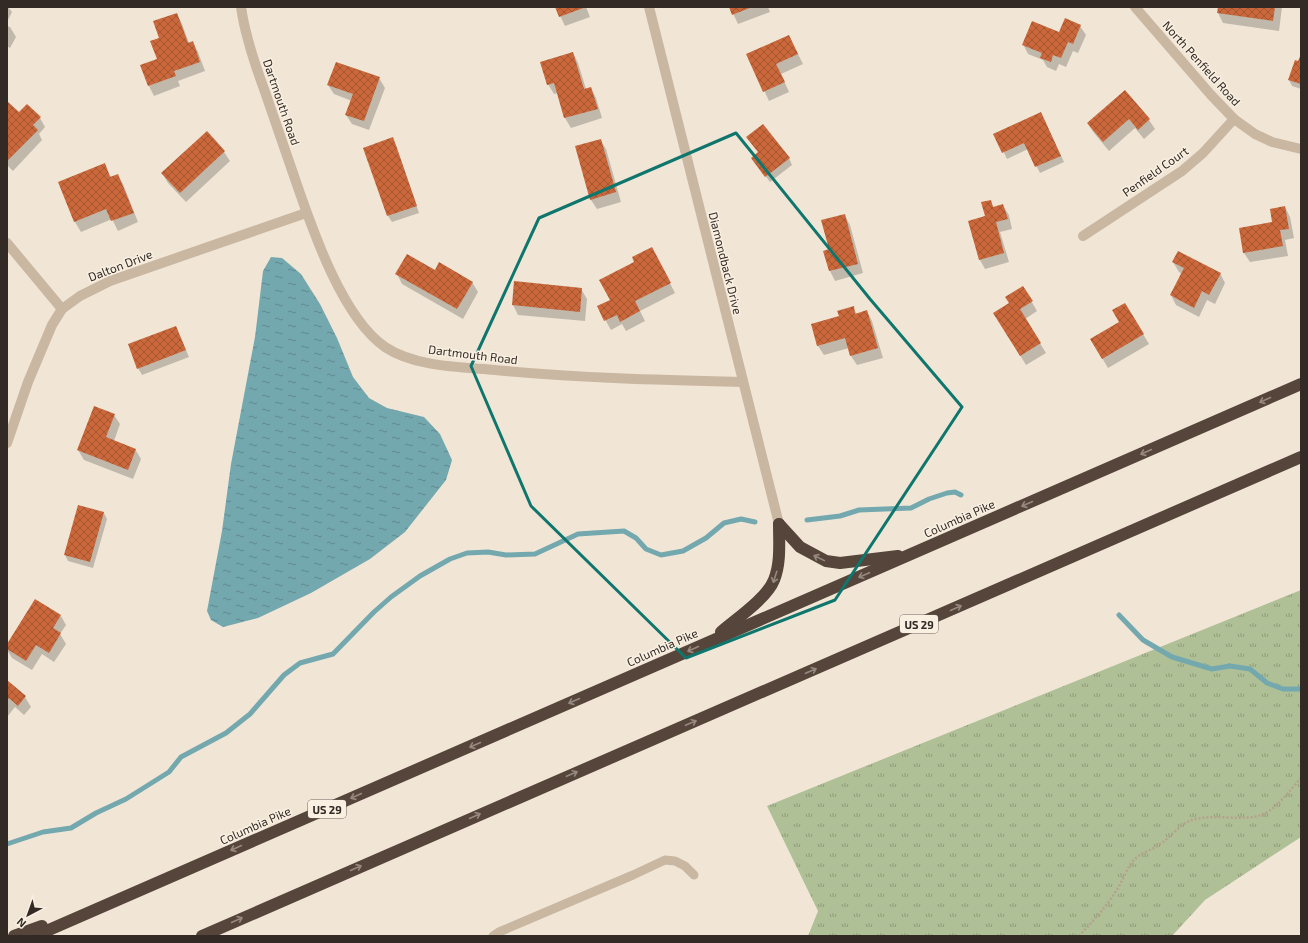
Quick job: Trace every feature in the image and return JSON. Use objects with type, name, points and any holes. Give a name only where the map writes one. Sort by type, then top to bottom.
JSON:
[{"type":"highway","name":"Columbia Pike","points":[[35,936],[1301,384]]},
{"type":"highway","name":"US 29","points":[[202,936],[1301,458]]},
{"type":"highway","points":[[779,524],[800,547],[826,561],[840,563],[913,554]]},
{"type":"highway","points":[[711,641],[758,601],[768,590],[774,580],[779,554],[779,524]]},
{"type":"highway","points":[[14,936],[143,889]]},
{"type":"street","name":"Dartmouth Road","points":[[241,7],[251,52],[306,213],[334,279],[349,305],[366,329],[384,346],[403,356],[433,364],[584,378],[743,382]]},
{"type":"street","name":"Diamondback Drive","points":[[649,7],[779,524]]},
{"type":"street","name":"North Penfield Road","points":[[1135,7],[1211,95],[1234,119],[1255,134],[1272,142],[1301,148]]},
{"type":"street","name":"Penfield Court","points":[[1083,236],[1182,171],[1203,153],[1234,119]]},
{"type":"street","name":"Dalton Drive","points":[[7,443],[41,347],[62,309],[80,296],[110,281],[306,213]]},
{"type":"street","points":[[7,243],[62,309]]},
{"type":"lane","points":[[493,936],[499,932],[665,860],[675,861],[685,866],[694,875]]},
{"type":"path","points":[[1079,936],[1092,923],[1116,892],[1127,870],[1136,858],[1160,845],[1188,822],[1201,818],[1248,817],[1264,814],[1274,807],[1301,778]]},
{"type":"highlighted area","points":[[736,133],[870,299],[962,407],[835,600],[686,658],[531,506],[471,366],[539,218]]},
{"type":"green space","points":[[1301,590],[1301,837],[1205,900],[1172,936],[808,936],[818,911],[767,806]]},
{"type":"water","points":[[271,257],[282,258],[301,274],[320,304],[337,338],[353,377],[369,398],[387,408],[424,417],[440,434],[452,460],[446,480],[405,532],[370,559],[311,593],[258,618],[223,627],[211,620],[207,611],[222,531],[231,464],[255,337],[263,271]]},
{"type":"building","points":[[555,7],[586,7],[559,17]]},
{"type":"building","points":[[729,7],[752,7],[732,15]]},
{"type":"building","points":[[1218,7],[1275,7],[1273,21],[1217,13]]},
{"type":"building","points":[[177,13],[188,43],[193,41],[200,62],[174,71],[176,76],[148,86],[140,65],[157,59],[150,41],[159,38],[153,21]]},
{"type":"building","points":[[1065,18],[1081,25],[1073,44],[1068,42],[1061,58],[1053,55],[1051,62],[1040,58],[1042,53],[1022,45],[1032,21],[1059,32]]},
{"type":"building","points":[[789,35],[798,54],[776,64],[785,82],[763,92],[746,54]]},
{"type":"building","points":[[573,52],[584,89],[591,87],[598,109],[564,118],[554,83],[547,85],[540,62]]},
{"type":"building","points":[[1301,54],[1301,84],[1288,80],[1295,60],[1298,61]]},
{"type":"building","points":[[336,62],[380,77],[364,121],[345,115],[353,94],[327,85]]},
{"type":"building","points":[[1125,90],[1150,119],[1138,130],[1129,119],[1103,142],[1087,123]]},
{"type":"building","points":[[7,101],[19,112],[27,104],[41,117],[33,125],[38,130],[7,161]]},
{"type":"building","points":[[1041,112],[1061,156],[1035,167],[1024,143],[1002,153],[993,134]]},
{"type":"building","points":[[763,124],[790,158],[765,177],[751,158],[758,152],[746,137]]},
{"type":"building","points":[[207,131],[225,151],[180,193],[161,173]]},
{"type":"building","points":[[393,137],[417,206],[387,216],[363,148]]},
{"type":"building","points":[[601,139],[616,192],[590,200],[575,146]]},
{"type":"building","points":[[105,163],[110,177],[118,174],[134,213],[111,221],[106,209],[74,222],[58,182]]},
{"type":"building","points":[[991,200],[993,207],[1003,204],[1008,219],[996,222],[1004,253],[979,260],[968,221],[985,216],[981,202]]},
{"type":"building","points":[[1285,206],[1289,229],[1280,230],[1283,246],[1243,253],[1239,228],[1272,222],[1270,209]]},
{"type":"building","points":[[845,214],[858,264],[829,271],[823,251],[829,249],[821,220]]},
{"type":"building","points":[[652,247],[671,283],[635,301],[640,311],[620,322],[617,315],[604,321],[597,306],[610,300],[599,280],[634,262],[632,257]]},
{"type":"building","points":[[1178,251],[1221,273],[1209,295],[1202,291],[1194,308],[1170,295],[1184,268],[1172,262]]},
{"type":"building","points":[[407,254],[435,270],[439,262],[473,282],[457,309],[395,274]]},
{"type":"building","points":[[514,281],[582,288],[580,312],[512,305]]},
{"type":"building","points":[[1023,286],[1033,301],[1020,309],[1041,343],[1020,356],[993,313],[1009,303],[1005,297]]},
{"type":"building","points":[[1125,303],[1144,334],[1102,359],[1090,339],[1119,322],[1112,310]]},
{"type":"building","points":[[854,306],[855,314],[867,310],[878,348],[850,356],[845,338],[817,346],[811,324],[839,316],[837,311]]},
{"type":"building","points":[[176,326],[186,350],[137,369],[128,344]]},
{"type":"building","points":[[94,406],[115,414],[106,437],[136,449],[128,470],[77,450]]},
{"type":"building","points":[[78,505],[104,512],[90,562],[64,555]]},
{"type":"building","points":[[35,599],[61,615],[53,628],[61,633],[49,653],[36,645],[26,661],[7,649],[7,644]]},
{"type":"building","points":[[7,680],[26,696],[18,706],[9,698],[7,701]]},
{"type":"waterway","points":[[807,520],[840,516],[859,510],[911,508],[929,499],[947,493],[955,492],[961,495]]},
{"type":"waterway","points":[[7,844],[43,832],[71,828],[96,813],[126,799],[169,772],[181,757],[226,733],[250,714],[284,675],[300,663],[333,654],[374,612],[391,597],[420,576],[450,559],[467,553],[488,552],[506,555],[535,554],[578,534],[624,531],[636,538],[646,549],[661,555],[683,551],[706,538],[724,523],[741,519],[755,522]]},
{"type":"waterway","points":[[1119,615],[1143,640],[1172,657],[1212,669],[1230,666],[1250,669],[1267,683],[1283,689],[1301,689]]}]
